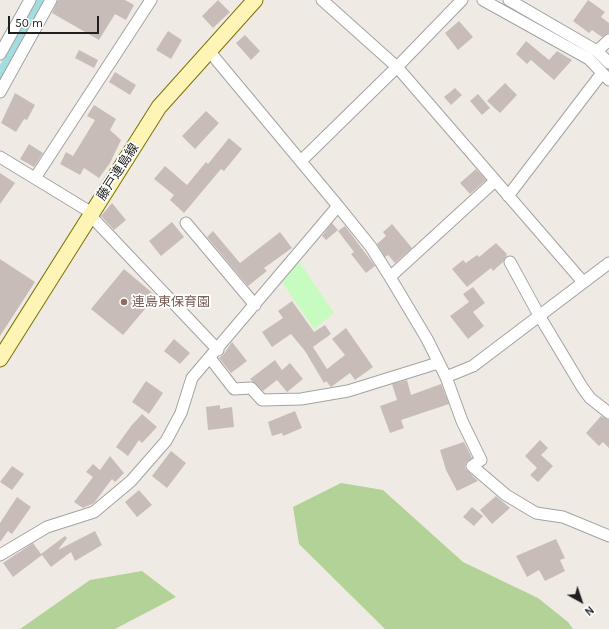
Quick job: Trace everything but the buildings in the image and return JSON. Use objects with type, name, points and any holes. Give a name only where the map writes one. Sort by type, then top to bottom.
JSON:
[{"type":"main road","name":"藤戸連島線","points":[[0,359],[160,107],[255,0]]},
{"type":"street","points":[[0,54],[30,0]]},
{"type":"street","points":[[0,92],[51,0]]},
{"type":"street","points":[[35,178],[151,0]]},
{"type":"street","points":[[322,0],[397,67],[583,282]]},
{"type":"street","points":[[301,161],[397,67],[462,0]]},
{"type":"street","points":[[484,0],[563,43],[589,59],[603,74]]},
{"type":"street","points":[[508,196],[603,74],[608,61],[597,51],[509,0]]},
{"type":"street","points":[[597,51],[609,40]]},
{"type":"street","points":[[209,51],[371,247],[427,338],[446,377],[462,421],[481,460],[472,466],[506,495],[536,513],[563,517],[609,536]]},
{"type":"street","points":[[0,157],[91,214],[218,350]]},
{"type":"street","points":[[390,277],[496,181]]},
{"type":"street","points":[[0,556],[47,527],[94,512],[131,481],[166,440],[181,414],[192,378],[218,350],[338,206]]},
{"type":"street","points":[[186,223],[255,305]]},
{"type":"street","points":[[510,262],[540,317],[582,387],[590,398],[609,413]]},
{"type":"street","points":[[446,377],[473,366],[540,317],[583,282],[608,265]]},
{"type":"street","points":[[210,358],[234,389],[251,388],[262,400],[300,400],[348,391],[438,363]]},
{"type":"green space","points":[[297,258],[334,313],[314,329],[280,279]]},
{"type":"green space","points":[[341,483],[383,490],[463,562],[538,598],[568,622],[573,629],[385,629],[299,544],[293,507]]},
{"type":"green space","points":[[142,571],[176,597],[115,629],[20,629],[90,580]]},
{"type":"water","points":[[36,0],[45,0],[0,81],[0,65]]},
{"type":"place","name":"連島東保育園","points":[[124,302]]}]
